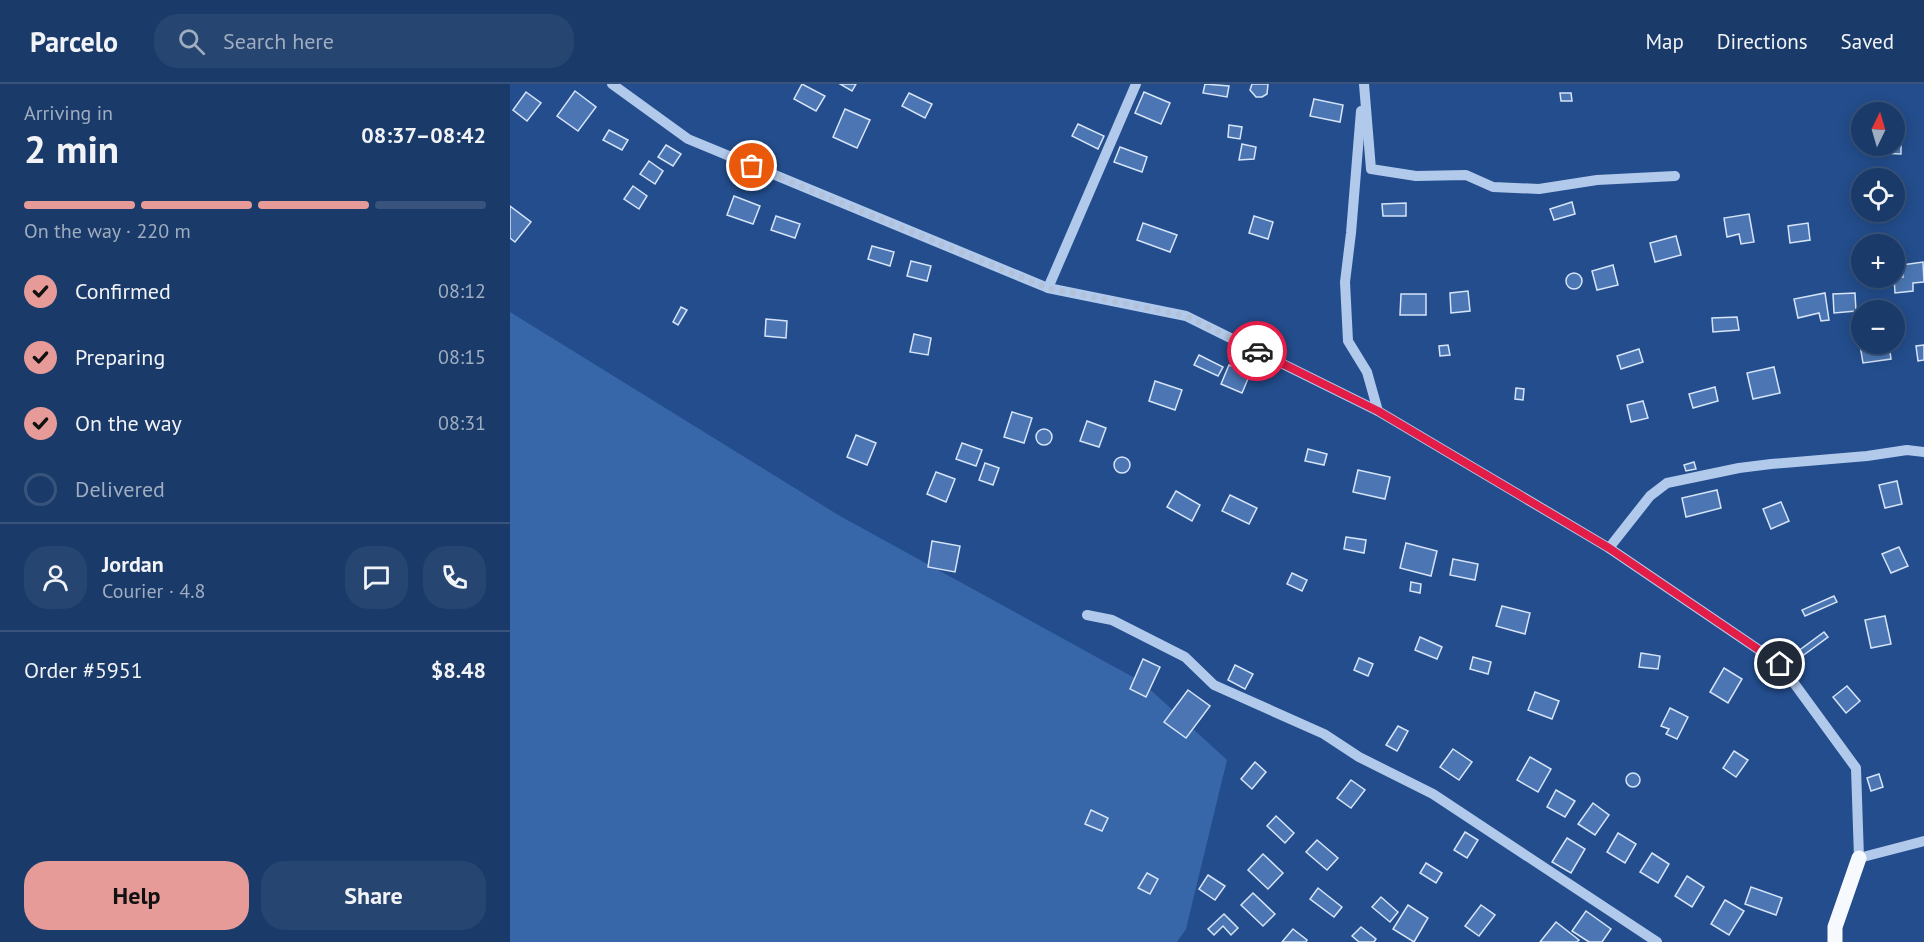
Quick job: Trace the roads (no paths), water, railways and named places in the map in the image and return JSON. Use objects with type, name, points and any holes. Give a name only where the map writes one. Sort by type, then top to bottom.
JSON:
[{"type":"main road","points":[[1835,942],[1835,927],[1859,858]]},
{"type":"street","points":[[612,84],[688,139],[1048,288],[1186,316],[1378,411],[1609,548],[1780,664],[1856,768],[1859,858],[1924,841]]},
{"type":"street","points":[[1048,288],[1136,84]]},
{"type":"street","points":[[1363,84],[1351,233],[1344,282],[1348,341],[1368,372],[1378,411]]},
{"type":"street","points":[[1363,84],[1371,169],[1416,176],[1466,176],[1493,188],[1539,189],[1597,180],[1675,176]]},
{"type":"street","points":[[1609,548],[1650,496],[1667,483],[1739,468],[1791,461],[1855,458],[1907,450],[1924,452]]},
{"type":"street","points":[[1087,615],[1112,620],[1185,657],[1215,685],[1324,734],[1359,757],[1433,794],[1657,942]]}]
